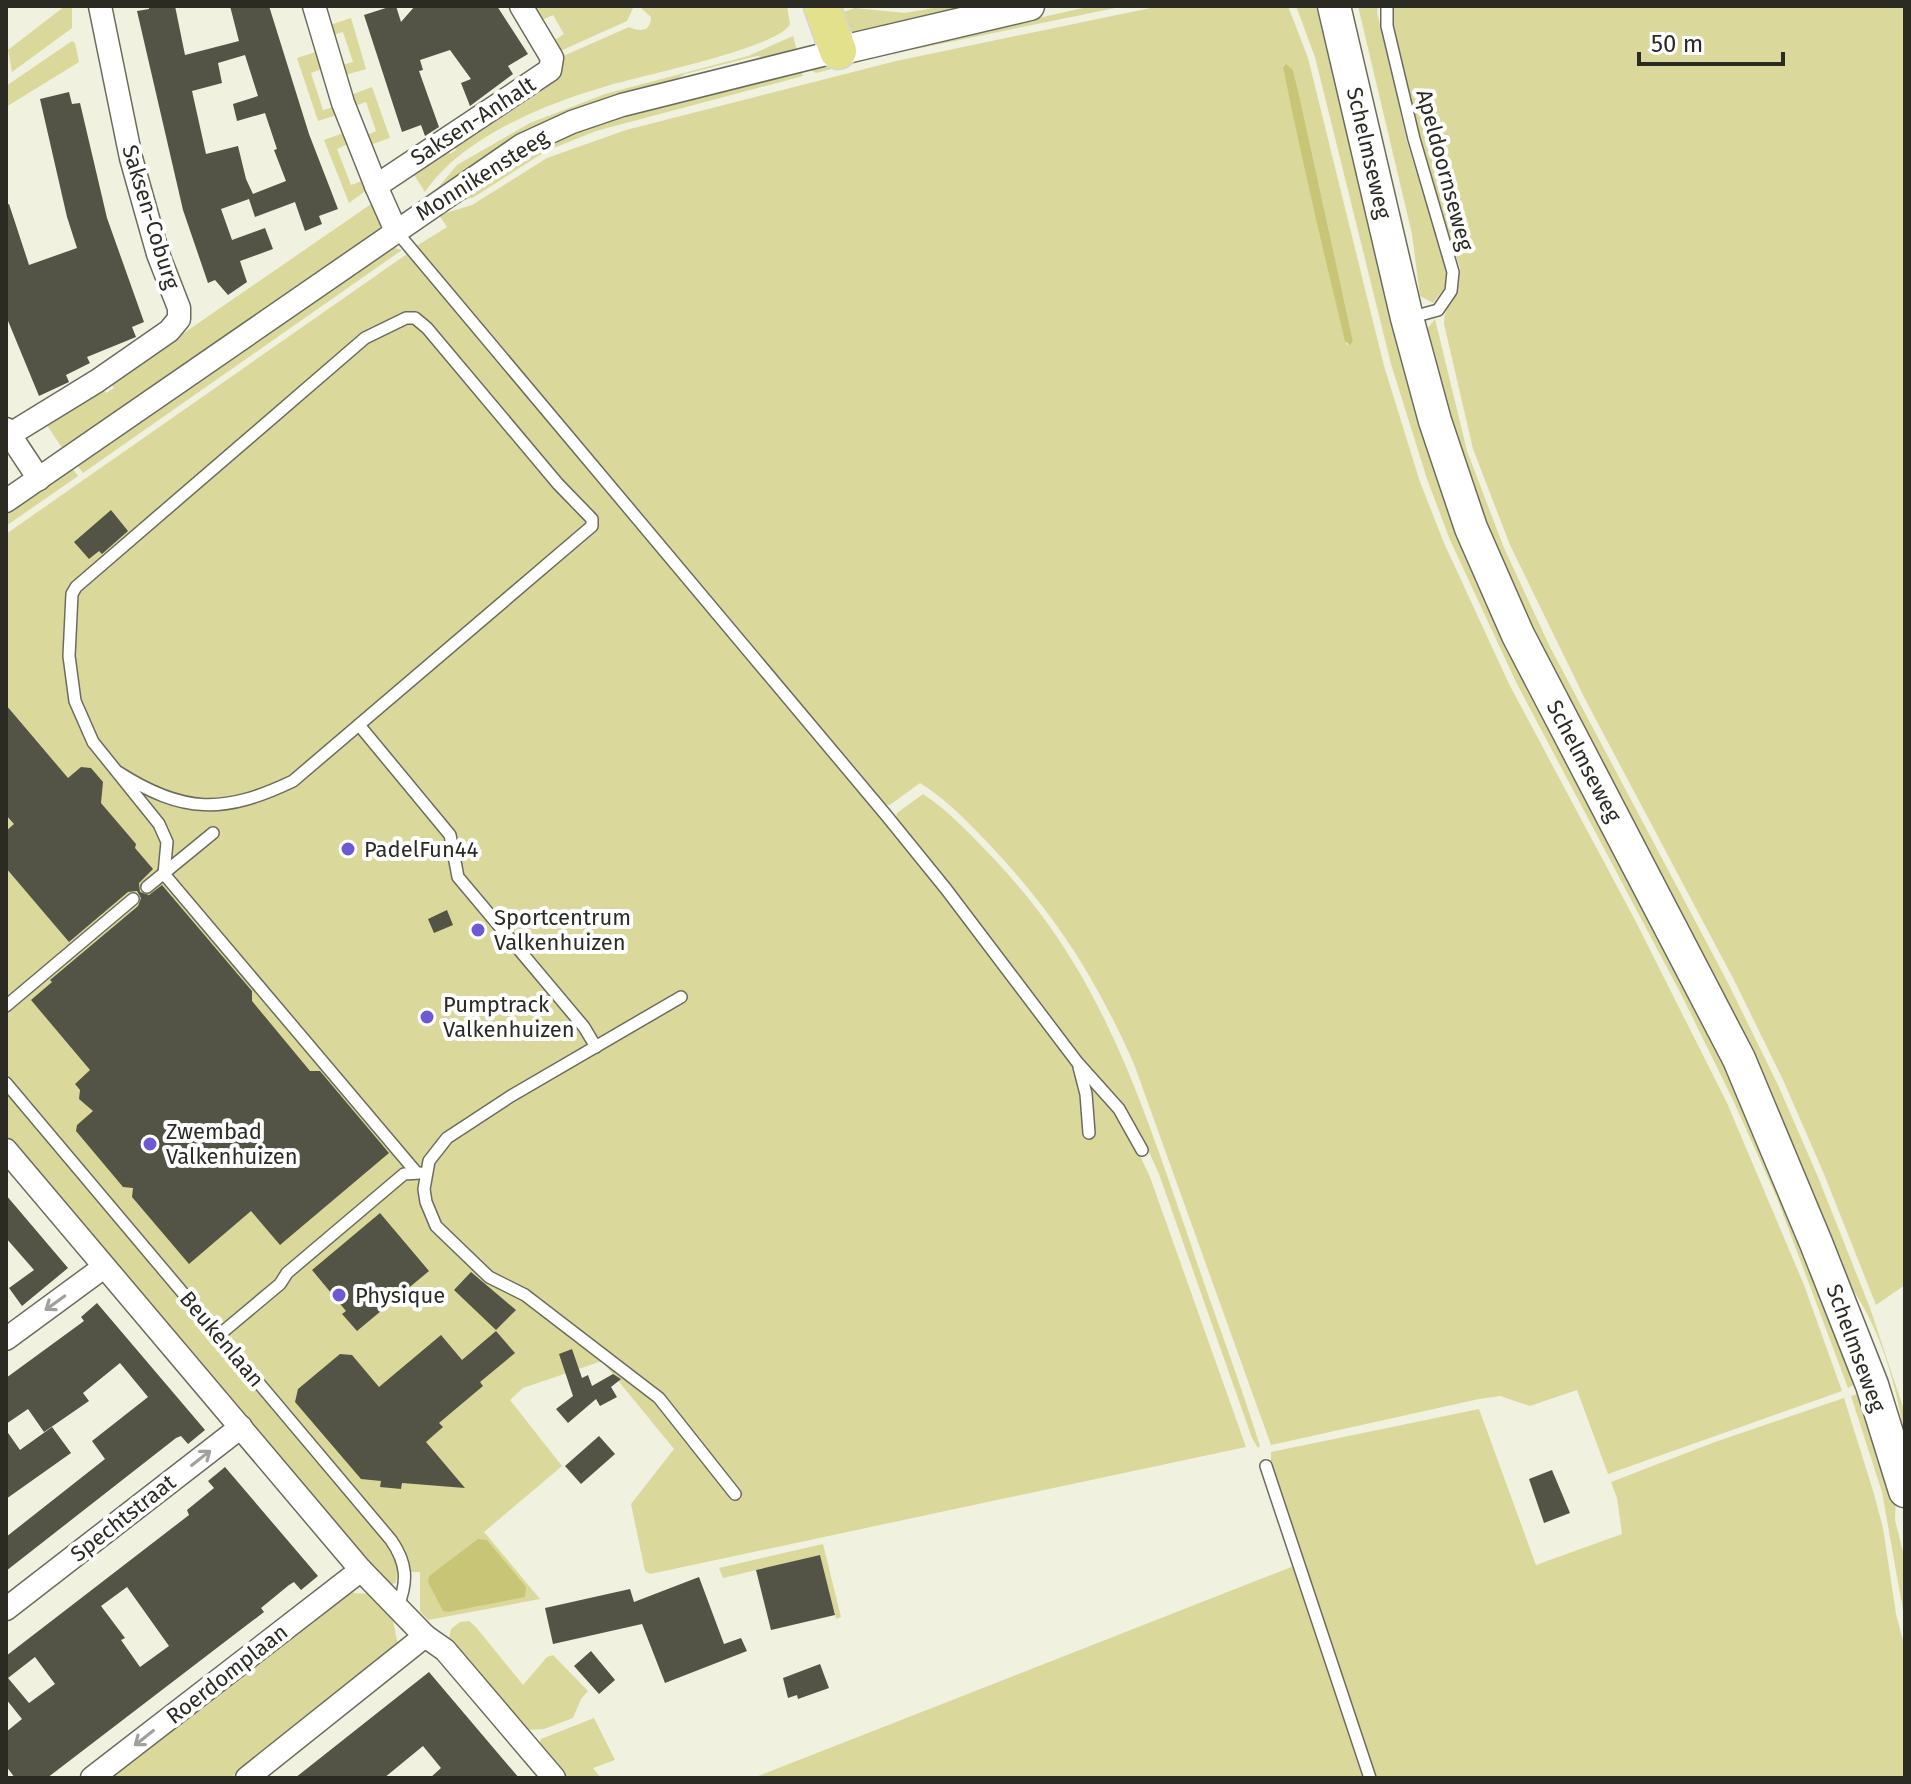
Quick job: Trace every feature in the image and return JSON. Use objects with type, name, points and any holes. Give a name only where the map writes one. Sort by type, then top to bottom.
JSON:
[{"type":"main road","points":[[822,6],[838,51]]},
{"type":"main road","name":"Schelmseweg","points":[[1334,6],[1407,318],[1443,448],[1471,528],[1518,635],[1739,1059],[1872,1385],[1905,1491]]},
{"type":"street","name":"Saksen-Coburg","points":[[39,479],[7,432],[97,381],[169,331],[179,319],[179,308],[158,254],[131,158],[100,6]]},
{"type":"street","points":[[314,6],[343,103],[396,231]]},
{"type":"street","name":"Saksen-Anhalt","points":[[376,186],[550,70],[552,58],[521,6]]},
{"type":"street","name":"Monnikensteeg","points":[[6,501],[522,145],[572,122],[622,105],[1030,6]]},
{"type":"street","name":"Beukenlaan","points":[[6,1150],[361,1570],[425,1636],[445,1650],[554,1778]]},
{"type":"street","points":[[6,1339],[104,1267]]},
{"type":"street","name":"Spechtstraat","points":[[6,1609],[241,1427]]},
{"type":"street","name":"Roerdomplaan","points":[[92,1778],[361,1570]]},
{"type":"street","points":[[247,1778],[425,1636]]},
{"type":"lane","name":"Apeldoornseweg","points":[[1387,6],[1387,26],[1414,139],[1453,272],[1451,291],[1438,310],[1407,318]]},
{"type":"lane","points":[[396,231],[801,711],[946,889],[1077,1062],[1119,1109],[1142,1150]]},
{"type":"lane","points":[[118,772],[140,786],[178,800],[214,805],[256,798],[293,781],[594,523],[427,328],[415,318],[393,323],[365,338],[76,587],[72,594],[69,645],[72,688],[79,714],[88,734],[159,824],[167,842],[164,874],[420,1173],[426,1202],[436,1226],[489,1277],[525,1295],[659,1398],[735,1494]]},
{"type":"lane","points":[[359,725],[450,835],[458,877],[577,1017],[596,1047]]},
{"type":"lane","points":[[147,887],[213,833]]},
{"type":"lane","points":[[6,1006],[133,899]]},
{"type":"lane","points":[[219,1335],[404,1174],[420,1173],[447,1138],[511,1096],[681,997]]},
{"type":"lane","points":[[1077,1062],[1086,1094],[1089,1133]]},
{"type":"lane","name":"Beukenlaan","points":[[6,1083],[401,1553],[406,1572],[398,1606]]},
{"type":"lane","points":[[1266,1466],[1370,1778]]},
{"type":"shaded area","points":[[65,6],[72,6],[72,28],[12,72],[8,50]]},
{"type":"shaded area","points":[[530,6],[633,8],[627,21],[558,52],[552,42],[564,34],[553,15],[540,21]]},
{"type":"shaded area","points":[[639,6],[787,6],[790,24],[780,33],[736,52],[607,86],[532,113],[482,139],[460,155],[425,192],[411,170],[445,147],[450,154],[456,150],[452,142],[560,71],[563,66],[561,57],[629,27],[647,28],[651,17]]},
{"type":"shaded area","points":[[945,6],[977,6],[853,33],[846,30],[835,15],[855,8],[905,13]]},
{"type":"shaded area","points":[[1092,6],[1125,6],[891,54],[816,73],[809,69]]},
{"type":"shaded area","points":[[1160,6],[1288,6],[1308,58],[1384,366],[1420,482],[1444,543],[1509,684],[1636,922],[1727,1103],[1804,1285],[1842,1391],[1608,1474],[1577,1390],[1530,1406],[1500,1396],[1479,1399],[1271,1445],[1134,1064],[1104,1002],[1054,921],[989,844],[930,789],[920,783],[886,805],[415,247],[447,227],[439,215],[472,205],[547,158],[626,130],[896,61]],"holes":[[[1283,69],[1293,70],[1353,341],[1347,345]]]},
{"type":"shaded area","points":[[1296,6],[1315,6],[1317,11],[1405,366],[1725,1052],[1855,1384],[1848,1388],[1777,1198],[1733,1100],[1682,996],[1516,682],[1450,540],[1427,479],[1391,364],[1315,57]]},
{"type":"shaded area","points":[[1358,6],[1378,6],[1407,142],[1447,272],[1445,287],[1433,303],[1420,296],[1412,234]]},
{"type":"shaded area","points":[[1391,6],[1905,6],[1905,1285],[1876,1305],[1784,1082],[1734,980],[1585,699],[1510,545],[1473,449],[1444,324],[1460,277],[1460,268],[1431,181],[1392,22]]},
{"type":"shaded area","points":[[351,18],[366,69],[342,76],[339,66],[353,62],[343,32],[330,36],[327,26]]},
{"type":"shaded area","points":[[793,36],[797,51],[767,58],[757,56],[685,74],[668,84],[481,161],[436,190],[457,165],[530,123],[605,94],[748,56]]},
{"type":"shaded area","points":[[72,41],[79,62],[6,107],[6,86]]},
{"type":"shaded area","points":[[319,51],[324,68],[311,73],[323,110],[337,106],[340,114],[318,121],[297,58]]},
{"type":"shaded area","points":[[1286,64],[1293,70],[1299,94],[1353,341],[1350,345],[1345,341],[1313,205],[1283,68]]},
{"type":"shaded area","points":[[801,70],[803,76],[596,131],[546,151],[474,197],[447,206],[518,157],[602,121]]},
{"type":"shaded area","points":[[372,87],[390,138],[367,146],[363,137],[376,131],[366,102],[352,107],[348,96]]},
{"type":"shaded area","points":[[346,132],[350,143],[337,149],[351,185],[365,180],[368,189],[349,203],[324,140]]},
{"type":"shaded area","points":[[374,202],[381,224],[379,229],[63,449],[44,421],[102,386],[106,393],[114,388],[109,380],[179,331],[184,333]]},
{"type":"shaded area","points":[[392,247],[402,250],[83,473],[77,465]]},
{"type":"shaded area","name":"Sportcentrum Valkenhuizen","points":[[407,254],[797,715],[941,891],[1079,1074],[1119,1117],[1150,1177],[1246,1447],[650,1574],[645,1571],[631,1504],[674,1449],[602,1361],[523,1388],[510,1400],[562,1466],[484,1532],[540,1599],[428,1620],[420,1611],[420,1572],[397,1571],[396,1583],[388,1585],[6,1135],[6,534]]},
{"type":"shaded area","points":[[1435,319],[1467,451],[1504,548],[1550,647],[1728,983],[1778,1085],[1870,1308],[1905,1413],[1905,1444],[1886,1357],[1868,1315],[1845,1279],[1567,708],[1474,502],[1426,330]]},
{"type":"shaded area","points":[[72,468],[78,476],[6,526],[6,514]]},
{"type":"shaded area","points":[[923,794],[969,833],[1031,902],[1090,991],[1153,1135],[1243,1394],[1260,1446],[1258,1448],[1159,1174],[1144,1141],[1122,1106],[1079,1057],[896,818],[897,813]]},
{"type":"shaded area","points":[[1858,1394],[1896,1495],[1895,1520],[1905,1560],[1905,1622],[1882,1492],[1851,1396]]},
{"type":"shaded area","points":[[1844,1398],[1883,1528],[1896,1614],[1905,1648],[1905,1778],[1374,1778],[1271,1469],[1271,1452],[1479,1409],[1536,1565],[1622,1534],[1617,1498],[1611,1482]]},
{"type":"shaded area","points":[[478,1539],[487,1540],[526,1587],[525,1597],[443,1611],[428,1582],[429,1576]]},
{"type":"shaded area","points":[[823,1544],[841,1617],[836,1619],[820,1555],[723,1578],[719,1568]]},
{"type":"shaded area","points":[[1294,1566],[1366,1778],[753,1778]]},
{"type":"shaded area","points":[[351,1589],[354,1593],[370,1594],[393,1621],[398,1645],[230,1778],[104,1778]]},
{"type":"shaded area","points":[[469,1621],[475,1626],[523,1685],[547,1657],[553,1655],[588,1691],[573,1718],[544,1729],[525,1730],[449,1639],[451,1629],[460,1622]]},
{"type":"shaded area","points":[[594,1718],[615,1760],[593,1768],[601,1778],[565,1778],[539,1747],[541,1739]]},
{"type":"building","points":[[149,6],[175,6],[185,55],[239,41],[230,6],[269,6],[309,134],[338,209],[319,216],[322,224],[305,231],[295,202],[255,217],[249,199],[221,209],[232,240],[265,228],[273,249],[240,261],[247,282],[228,295],[215,280],[208,283],[183,210],[137,11],[149,9]],"holes":[[[245,55],[258,96],[233,104],[237,121],[265,113],[286,181],[253,194],[238,146],[206,154],[192,91],[222,83],[218,63]]]},
{"type":"building","points":[[396,6],[401,22],[415,6],[497,6],[528,54],[508,66],[513,74],[470,106],[461,83],[471,79],[450,50],[420,60],[423,70],[419,71],[439,127],[425,136],[421,125],[402,132],[364,15]]},
{"type":"building","points":[[69,92],[72,104],[80,103],[107,218],[144,322],[132,327],[136,337],[87,357],[90,363],[66,375],[69,382],[39,396],[6,316],[6,205],[9,204],[29,265],[77,248],[40,99]]},
{"type":"building","points":[[111,510],[128,531],[102,554],[99,551],[89,559],[74,542]]},
{"type":"building","points":[[6,705],[68,778],[81,767],[91,768],[103,782],[101,803],[153,869],[139,883],[140,892],[149,895],[162,885],[252,991],[252,1001],[310,1071],[320,1071],[389,1153],[280,1245],[251,1211],[189,1264],[132,1197],[133,1188],[123,1187],[76,1131],[77,1125],[93,1111],[79,1099],[80,1090],[75,1084],[90,1070],[31,1000],[52,982],[50,980],[138,906],[141,898],[137,891],[128,892],[69,942],[6,868],[6,831],[14,824],[6,815]]},
{"type":"building","points":[[447,910],[453,925],[434,933],[428,919]]},
{"type":"building","points":[[6,1195],[68,1268],[22,1306],[9,1288],[34,1270],[6,1238]]},
{"type":"building","points":[[380,1213],[429,1271],[357,1331],[342,1314],[346,1311],[312,1270]]},
{"type":"building","points":[[471,1272],[516,1310],[496,1330],[454,1290]]},
{"type":"building","points":[[97,1303],[205,1430],[188,1444],[181,1436],[176,1438],[6,1571],[6,1537],[105,1459],[92,1441],[148,1397],[120,1363],[83,1393],[89,1401],[44,1432],[28,1409],[6,1424],[6,1378],[84,1321],[81,1317]]},
{"type":"building","points":[[496,1331],[515,1353],[480,1382],[483,1386],[439,1423],[443,1427],[426,1442],[465,1488],[402,1483],[401,1489],[380,1487],[381,1481],[361,1479],[295,1402],[298,1389],[340,1354],[352,1355],[379,1387],[441,1335],[462,1360]]},
{"type":"building","points":[[572,1349],[582,1378],[588,1375],[592,1386],[613,1374],[621,1379],[611,1387],[617,1397],[600,1406],[596,1399],[568,1423],[556,1409],[573,1396],[559,1354]]},
{"type":"building","points":[[52,1427],[71,1453],[6,1499],[6,1430],[20,1450]]},
{"type":"building","points":[[599,1436],[615,1454],[581,1484],[565,1466]]},
{"type":"building","points":[[225,1467],[318,1576],[301,1590],[294,1582],[289,1585],[261,1608],[264,1612],[47,1778],[15,1778],[6,1766],[6,1732],[22,1719],[6,1699],[6,1656],[189,1515],[187,1510],[214,1488],[208,1481]],"holes":[[[127,1587],[169,1646],[140,1667],[121,1640],[125,1638],[101,1606]],[[35,1657],[55,1684],[29,1703],[8,1678]]]},
{"type":"building","points":[[1552,1470],[1570,1513],[1544,1523],[1529,1479]]},
{"type":"building","points":[[820,1555],[835,1615],[771,1630],[756,1570]]},
{"type":"building","points":[[699,1577],[724,1644],[741,1638],[747,1651],[665,1683],[642,1624],[553,1644],[545,1608],[630,1589],[634,1602]]},
{"type":"building","points":[[591,1651],[615,1680],[599,1694],[574,1666]]},
{"type":"building","points":[[820,1664],[829,1688],[798,1699],[797,1695],[788,1698],[783,1678]]},
{"type":"building","points":[[429,1672],[519,1778],[430,1778],[441,1768],[423,1746],[384,1778],[295,1778]]},
{"type":"place","name":"PadelFun44","points":[[348,849]]},
{"type":"place","name":"Sportcentrum Valkenhuizen","points":[[478,930]]},
{"type":"place","name":"Pumptrack Valkenhuizen","points":[[427,1017]]},
{"type":"place","name":"Zwembad Valkenhuizen","points":[[150,1144]]},
{"type":"place","name":"Physique","points":[[339,1295]]}]
